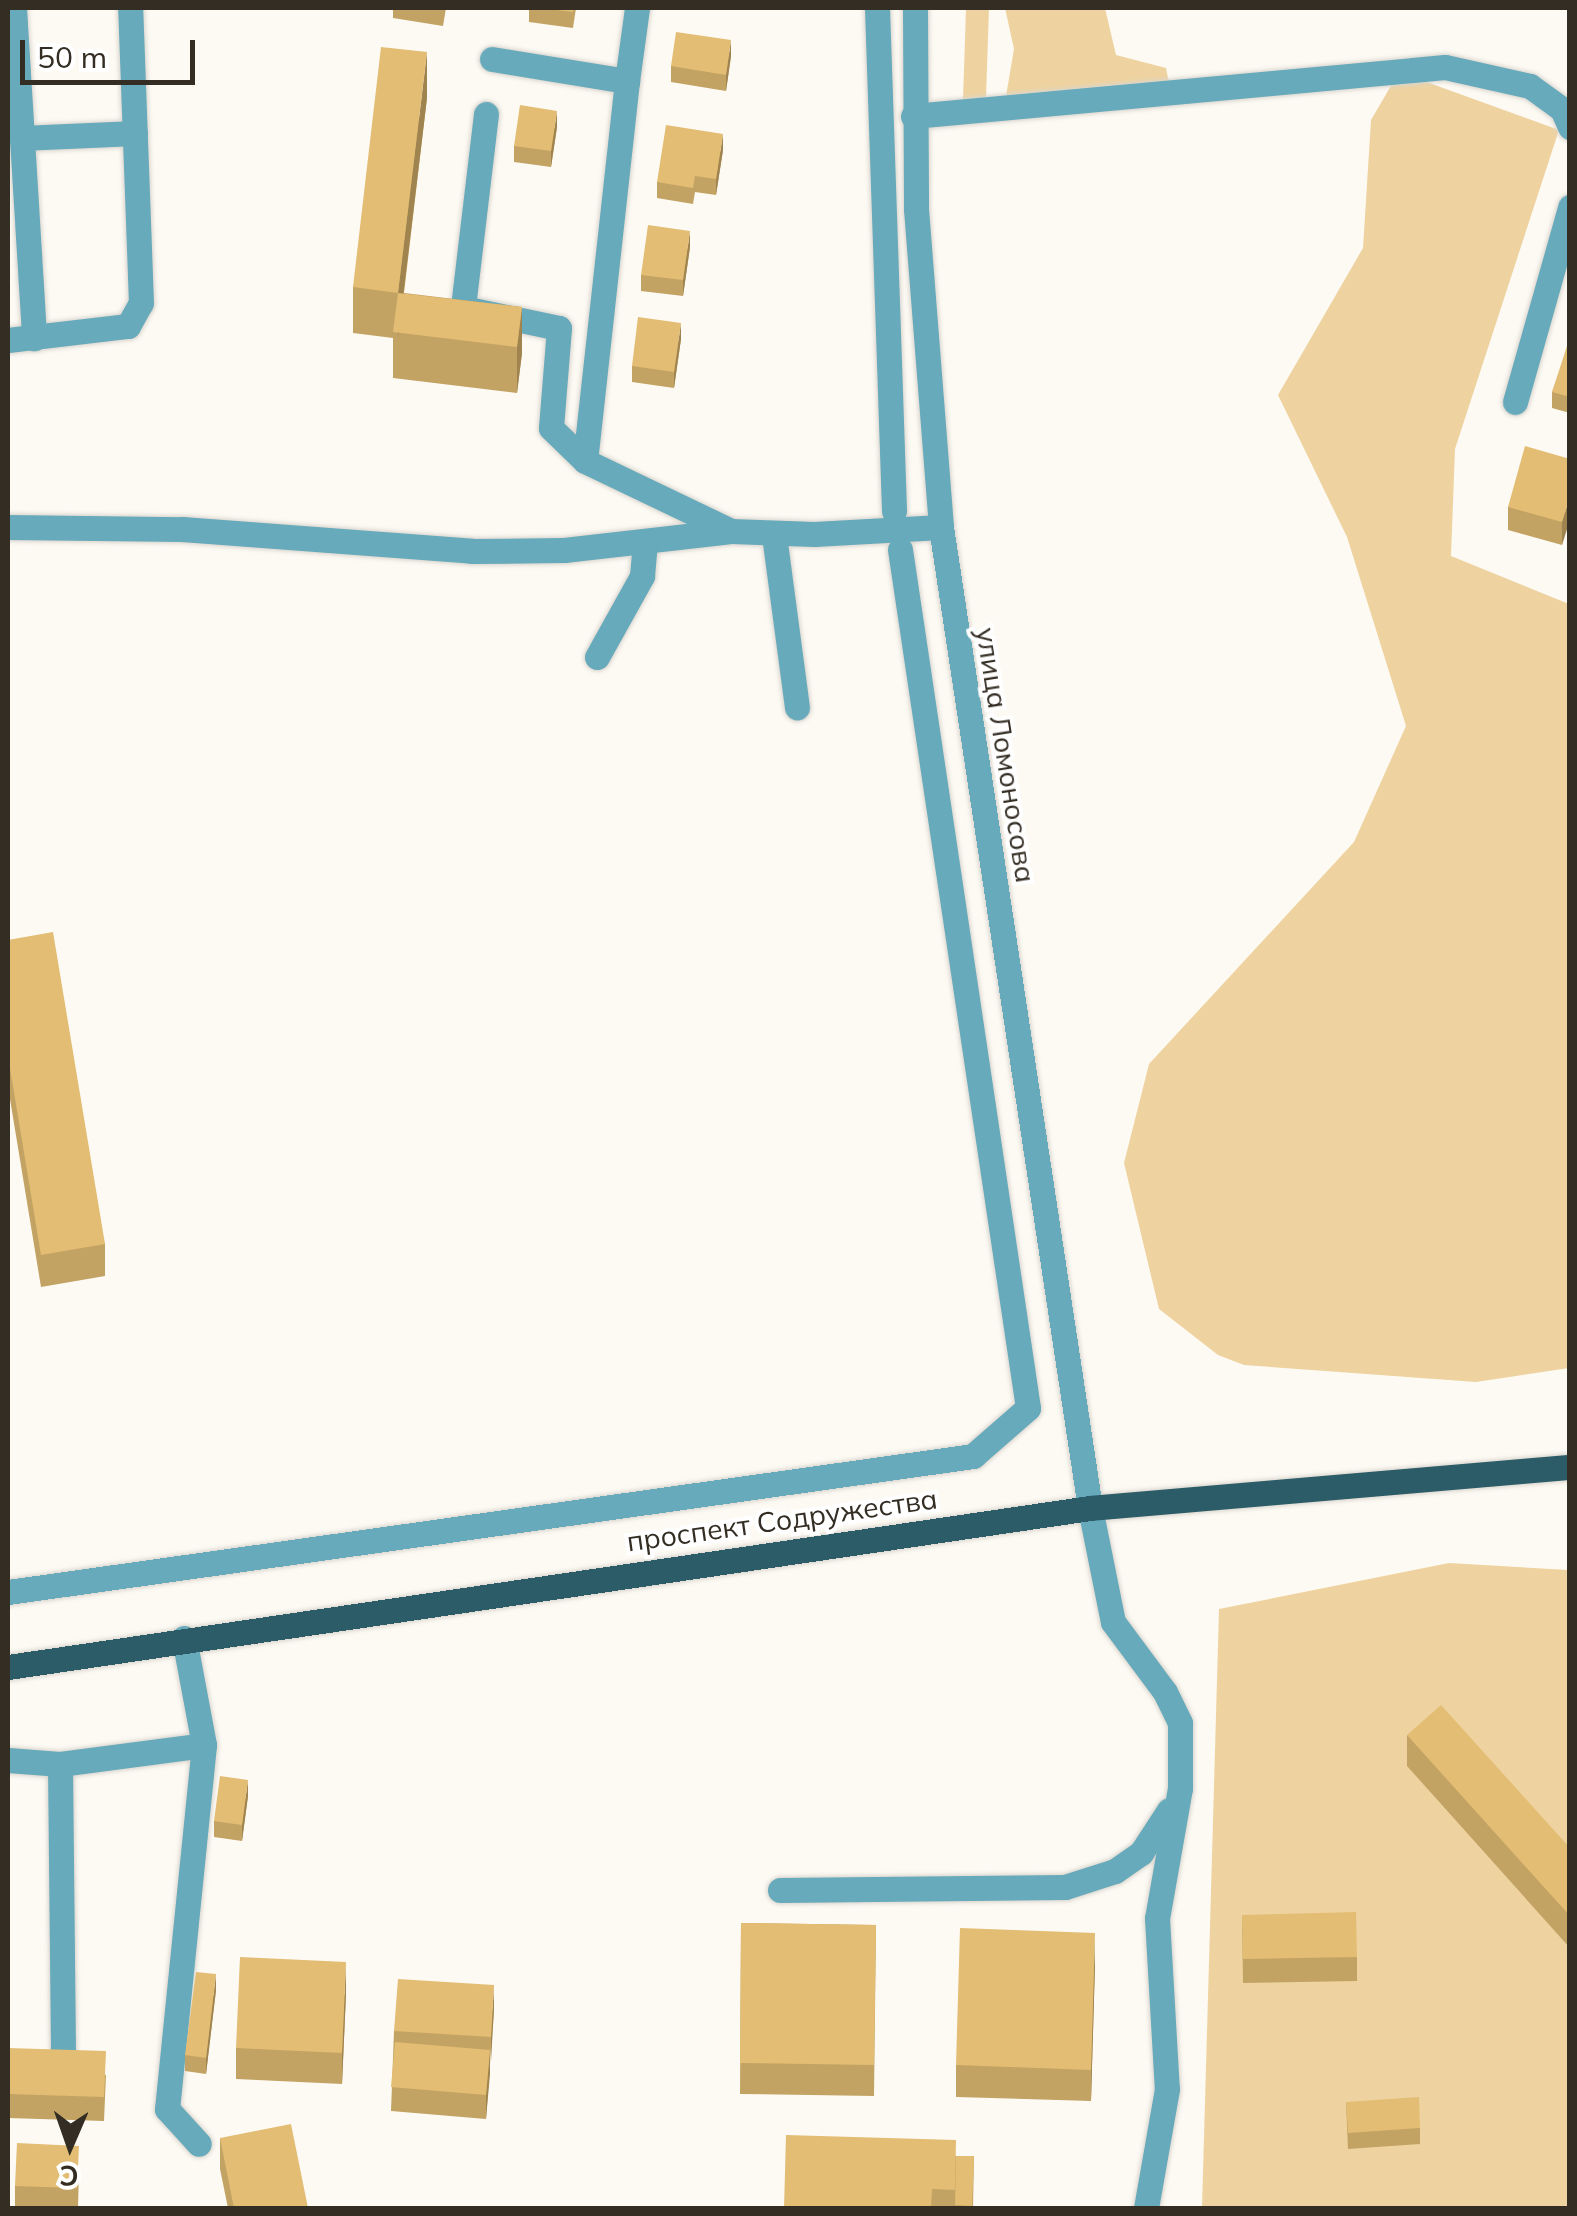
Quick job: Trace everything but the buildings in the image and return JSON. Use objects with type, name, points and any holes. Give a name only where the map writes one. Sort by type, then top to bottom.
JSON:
[{"type":"main road","name":"проспект Содружества","points":[[8,1667],[184,1638],[1090,1508],[1570,1467]]},
{"type":"street","points":[[14,8],[34,338]]},
{"type":"street","points":[[8,340],[128,326],[142,303],[130,8]]},
{"type":"street","points":[[585,461],[637,8]]},
{"type":"street","points":[[877,8],[894,511]]},
{"type":"street","name":"улица Ломоносова","points":[[915,8],[914,116],[941,527],[1090,1508],[1113,1622],[1176,1709],[1180,1788],[1157,1918],[1167,2089],[1146,2208]]},
{"type":"street","points":[[492,59],[628,81]]},
{"type":"street","points":[[914,116],[1445,67],[1513,78],[1567,108]]},
{"type":"street","points":[[486,114],[463,308],[559,328],[551,428],[585,461],[731,531]]},
{"type":"street","points":[[22,138],[135,133]]},
{"type":"street","points":[[1514,402],[1570,206]]},
{"type":"street","points":[[8,527],[126,526],[472,551],[645,541],[731,531],[774,534],[941,527]]},
{"type":"street","points":[[774,534],[798,707]]},
{"type":"street","points":[[597,657],[642,576],[645,541]]},
{"type":"street","points":[[8,1592],[973,1456],[1028,1408],[900,549]]},
{"type":"street","points":[[184,1638],[204,1745],[167,2109],[199,2144]]},
{"type":"street","points":[[8,1760],[60,1764],[204,1745]]},
{"type":"street","points":[[60,1764],[63,2058]]},
{"type":"street","points":[[780,1890],[1065,1887],[1116,1872],[1141,1853],[1180,1788]]},
{"type":"shaded area","points":[[966,8],[989,8],[986,97],[963,100]]},
{"type":"shaded area","points":[[1005,8],[1105,8],[1116,55],[1166,68],[1170,88],[1005,102],[1014,49]]},
{"type":"shaded area","points":[[1399,72],[1559,130],[1455,449],[1451,556],[1569,604],[1569,1368],[1476,1382],[1244,1365],[1218,1355],[1159,1309],[1124,1163],[1149,1064],[1354,842],[1406,726],[1347,537],[1278,395],[1363,248],[1371,120]]},
{"type":"shaded area","points":[[1449,1563],[1569,1570],[1569,2208],[1202,2208],[1219,1609]]}]
